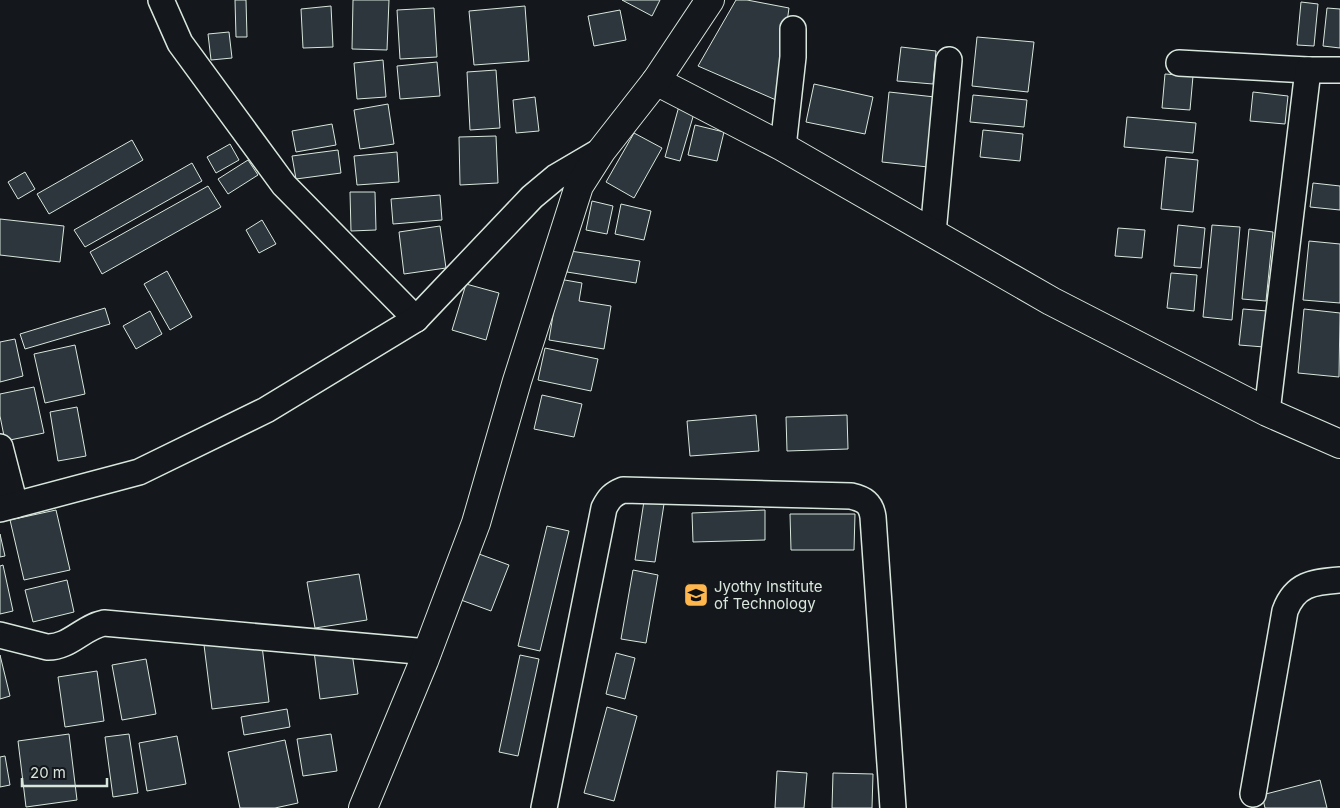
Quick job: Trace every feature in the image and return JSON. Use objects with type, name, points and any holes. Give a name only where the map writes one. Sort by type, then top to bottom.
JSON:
[{"type":"main road","points":[[363,808],[428,652],[476,523],[517,382],[579,186],[602,150],[656,81],[710,0]]},
{"type":"main road","points":[[656,81],[783,147],[1051,301],[1267,412],[1340,444]]},
{"type":"street","points":[[161,0],[180,43],[284,185],[416,319]]},
{"type":"street","points":[[783,147],[793,57],[793,30]]},
{"type":"street","points":[[933,233],[949,60]]},
{"type":"street","points":[[1178,63],[1340,70]]},
{"type":"street","points":[[1267,412],[1308,70]]},
{"type":"street","points":[[0,446],[7,507],[139,472],[266,410],[416,319],[532,198],[556,178],[602,150]]},
{"type":"street","points":[[544,808],[604,508],[608,499],[623,490],[850,496],[867,502],[872,509],[873,517],[893,808]]},
{"type":"street","points":[[1252,794],[1285,611],[1290,598],[1301,588],[1319,581],[1340,580]]},
{"type":"street","points":[[0,635],[47,647],[54,647],[63,645],[97,624],[104,623],[428,652]]},
{"type":"building","points":[[235,0],[246,0],[247,37],[236,37]]},
{"type":"building","points":[[353,0],[389,0],[387,50],[352,49]]},
{"type":"building","points":[[622,0],[660,0],[652,16]]},
{"type":"building","points":[[736,0],[747,0],[789,8],[776,100],[698,66]]},
{"type":"building","points":[[1301,2],[1318,4],[1314,46],[1297,45]]},
{"type":"building","points":[[331,6],[333,47],[303,48],[301,9]]},
{"type":"building","points":[[525,6],[529,61],[474,65],[469,11]]},
{"type":"building","points":[[434,8],[437,57],[400,59],[397,10]]},
{"type":"building","points":[[1327,8],[1340,9],[1340,48],[1323,46]]},
{"type":"building","points":[[620,10],[626,40],[594,46],[588,16]]},
{"type":"building","points":[[229,32],[232,58],[211,60],[208,34]]},
{"type":"building","points":[[977,37],[1034,42],[1028,92],[972,86]]},
{"type":"building","points":[[901,47],[936,51],[933,84],[897,81]]},
{"type":"building","points":[[383,60],[386,97],[357,99],[354,63]]},
{"type":"building","points":[[437,62],[440,96],[400,99],[397,66]]},
{"type":"building","points":[[496,70],[500,128],[470,130],[467,72]]},
{"type":"building","points":[[1165,74],[1193,76],[1190,110],[1162,108]]},
{"type":"building","points":[[814,84],[873,97],[865,134],[806,122]]},
{"type":"building","points":[[889,92],[935,97],[928,167],[882,162]]},
{"type":"building","points":[[1253,92],[1288,96],[1285,124],[1250,121]]},
{"type":"building","points":[[973,95],[1027,100],[1024,127],[970,122]]},
{"type":"building","points":[[535,97],[539,131],[516,133],[513,100]]},
{"type":"building","points":[[388,104],[394,144],[360,149],[354,110]]},
{"type":"building","points":[[679,106],[695,110],[680,161],[665,157]]},
{"type":"building","points":[[1127,117],[1196,123],[1193,153],[1124,147]]},
{"type":"building","points":[[332,124],[336,145],[296,152],[292,131]]},
{"type":"building","points":[[695,125],[724,132],[717,161],[688,155]]},
{"type":"building","points":[[983,130],[1023,134],[1020,161],[980,157]]},
{"type":"building","points":[[634,133],[662,148],[634,198],[606,182]]},
{"type":"building","points":[[496,136],[498,183],[460,185],[459,137]]},
{"type":"building","points":[[132,140],[143,160],[49,214],[37,194]]},
{"type":"building","points":[[230,144],[239,160],[216,173],[207,157]]},
{"type":"building","points":[[338,150],[341,173],[296,179],[292,156]]},
{"type":"building","points":[[397,152],[399,182],[357,185],[354,156]]},
{"type":"building","points":[[1166,157],[1198,160],[1193,212],[1161,209]]},
{"type":"building","points":[[248,160],[258,175],[228,194],[218,179]]},
{"type":"building","points":[[192,163],[202,181],[85,247],[74,230]]},
{"type":"building","points":[[25,172],[35,189],[18,199],[8,182]]},
{"type":"building","points":[[1313,183],[1340,186],[1340,210],[1310,207]]},
{"type":"building","points":[[208,186],[221,207],[102,274],[90,252]]},
{"type":"building","points":[[350,192],[375,192],[376,230],[351,231]]},
{"type":"building","points":[[440,195],[442,220],[393,224],[391,199]]},
{"type":"building","points":[[592,201],[613,206],[607,234],[586,230]]},
{"type":"building","points":[[621,204],[651,211],[644,240],[615,234]]},
{"type":"building","points":[[0,219],[64,226],[60,262],[0,255]]},
{"type":"building","points":[[262,220],[276,244],[259,253],[246,230]]},
{"type":"building","points":[[1178,225],[1205,228],[1201,268],[1174,266]]},
{"type":"building","points":[[1212,225],[1240,227],[1232,320],[1203,317]]},
{"type":"building","points":[[440,226],[446,268],[404,274],[399,232]]},
{"type":"building","points":[[1118,228],[1145,230],[1142,258],[1115,256]]},
{"type":"building","points":[[1249,229],[1273,232],[1266,301],[1242,299]]},
{"type":"building","points":[[1309,241],[1340,244],[1340,303],[1303,300]]},
{"type":"building","points":[[570,251],[640,261],[636,283],[567,272]]},
{"type":"building","points":[[167,271],[192,317],[170,330],[144,284]]},
{"type":"building","points":[[1171,273],[1197,275],[1194,311],[1167,308]]},
{"type":"building","points":[[559,279],[582,283],[579,301],[611,306],[604,349],[549,340]]},
{"type":"building","points":[[466,284],[499,293],[486,340],[452,330]]},
{"type":"building","points":[[105,308],[110,324],[25,349],[20,334]]},
{"type":"building","points":[[1243,309],[1267,311],[1264,347],[1239,345]]},
{"type":"building","points":[[1304,309],[1340,313],[1339,377],[1298,373]]},
{"type":"building","points":[[150,311],[162,334],[136,349],[123,326]]},
{"type":"building","points":[[15,339],[23,376],[0,382],[0,342]]},
{"type":"building","points":[[75,345],[85,394],[45,403],[34,354]]},
{"type":"building","points":[[545,348],[598,359],[591,391],[538,380]]},
{"type":"building","points":[[34,387],[44,433],[5,441],[0,416],[0,394]]},
{"type":"building","points":[[542,395],[582,404],[574,437],[534,429]]},
{"type":"building","points":[[77,407],[86,456],[58,461],[50,412]]},
{"type":"building","points":[[756,415],[759,451],[690,456],[687,421]]},
{"type":"building","points":[[847,415],[848,449],[787,451],[786,417]]},
{"type":"building","points":[[644,501],[664,504],[655,562],[635,560]]},
{"type":"building","points":[[56,510],[70,570],[24,580],[10,520]]},
{"type":"building","points":[[765,510],[765,540],[693,542],[692,513]]},
{"type":"building","points":[[790,514],[855,514],[854,550],[791,550]]},
{"type":"building","points":[[547,526],[569,531],[540,651],[518,646]]},
{"type":"building","points":[[0,534],[5,556],[0,557]]},
{"type":"building","points":[[479,554],[509,565],[491,611],[461,600]]},
{"type":"building","points":[[3,565],[13,611],[0,614],[0,566]]},
{"type":"building","points":[[633,570],[658,575],[646,643],[621,639]]},
{"type":"building","points":[[359,574],[367,620],[315,628],[307,582]]},
{"type":"building","points":[[67,580],[74,612],[33,622],[25,590]]},
{"type":"building","points":[[261,638],[269,702],[212,709],[204,645]]},
{"type":"building","points":[[351,646],[358,694],[320,699],[314,651]]},
{"type":"building","points":[[616,653],[635,658],[625,699],[606,694]]},
{"type":"building","points":[[0,655],[10,696],[0,699]]},
{"type":"building","points":[[520,655],[539,659],[518,756],[499,752]]},
{"type":"building","points":[[146,659],[156,714],[122,720],[112,665]]},
{"type":"building","points":[[97,671],[104,721],[65,727],[58,677]]},
{"type":"building","points":[[607,707],[637,716],[614,801],[584,793]]},
{"type":"building","points":[[287,709],[290,727],[244,735],[241,717]]},
{"type":"building","points":[[69,734],[77,800],[26,807],[18,741]]},
{"type":"building","points":[[129,734],[138,793],[113,797],[105,737]]},
{"type":"building","points":[[331,734],[337,771],[303,776],[297,739]]},
{"type":"building","points":[[177,736],[186,784],[147,791],[139,743]]},
{"type":"building","points":[[285,740],[298,803],[275,808],[240,808],[228,752]]},
{"type":"building","points":[[5,756],[10,785],[0,787],[0,757]]},
{"type":"building","points":[[777,771],[807,773],[804,808],[775,808]]},
{"type":"building","points":[[833,773],[873,774],[872,808],[832,808]]},
{"type":"building","points":[[1320,780],[1327,808],[1265,808],[1262,795]]},
{"type":"place","name":"Jyothy Institute of Technology","points":[[696,595]]}]
